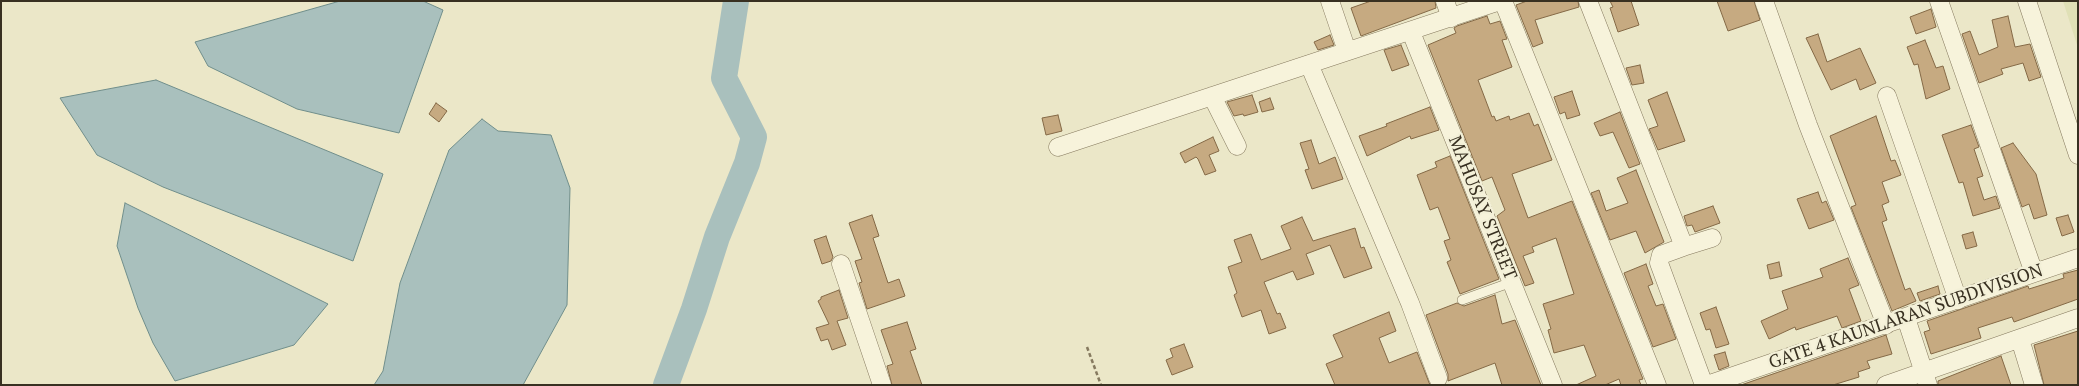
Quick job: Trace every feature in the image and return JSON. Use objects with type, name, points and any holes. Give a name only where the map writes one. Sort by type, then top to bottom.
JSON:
[{"type":"street","points":[[1330,1],[1347,51]]},
{"type":"street","points":[[1058,147],[1347,51],[1411,32],[1448,10],[1501,1],[1657,385]]},
{"type":"street","points":[[1588,1],[1683,247]]},
{"type":"street","points":[[1764,1],[1808,125],[1886,325]]},
{"type":"street","points":[[1938,1],[2034,273]]},
{"type":"street","points":[[2026,1],[2078,155]]},
{"type":"street","name":"MAHUSAY STREET","points":[[1411,32],[1553,385]]},
{"type":"street","points":[[1309,64],[1410,303],[1438,378]]},
{"type":"street","points":[[1212,96],[1237,146]]},
{"type":"street","points":[[1887,96],[1958,300]]},
{"type":"street","points":[[1705,385],[1659,263],[1661,255],[1712,238]]},
{"type":"street","name":"GATE 4 KAUNLARAN SUBDIVISION","points":[[1705,385],[1886,325],[2078,258]]},
{"type":"street","points":[[841,264],[882,385]]},
{"type":"street","points":[[1906,318],[1926,378]]},
{"type":"street","points":[[1886,385],[1926,378],[2020,339],[2078,318]]},
{"type":"street","points":[[2020,339],[2034,385]]},
{"type":"lane","points":[[1462,300],[1512,282]]},
{"type":"path","points":[[1087,347],[1101,385]]},
{"type":"green space","points":[[2063,1],[2078,1],[2078,48]]},
{"type":"water","points":[[340,1],[423,1],[443,10],[399,133],[297,109],[208,66],[195,42]]},
{"type":"water","points":[[156,80],[383,174],[353,261],[163,187],[97,155],[60,98]]},
{"type":"water","points":[[482,119],[498,131],[551,135],[570,188],[567,305],[523,385],[374,385],[383,371],[400,283],[449,150]]},
{"type":"water","points":[[125,203],[328,304],[294,345],[175,381],[153,343],[138,308],[117,246]]},
{"type":"building","points":[[1371,1],[1435,1],[1436,8],[1361,36],[1351,8]]},
{"type":"building","points":[[1527,1],[1578,1],[1579,7],[1535,20],[1543,43],[1533,47],[1516,5]]},
{"type":"building","points":[[1610,1],[1631,1],[1639,25],[1618,32],[1610,8],[1613,7]]},
{"type":"building","points":[[1717,1],[1754,1],[1760,20],[1728,31]]},
{"type":"building","points":[[1931,9],[1936,27],[1916,34],[1910,17]]},
{"type":"building","points":[[1487,16],[1490,24],[1500,21],[1507,39],[1502,40],[1512,67],[1478,80],[1492,117],[1494,116],[1496,121],[1509,116],[1510,120],[1529,113],[1534,126],[1538,124],[1552,160],[1512,174],[1528,218],[1572,201],[1643,379],[1639,380],[1641,385],[1621,385],[1619,379],[1605,385],[1576,385],[1596,376],[1584,345],[1554,353],[1548,330],[1551,329],[1543,304],[1574,294],[1556,238],[1532,247],[1534,252],[1523,256],[1534,283],[1525,286],[1497,216],[1505,210],[1492,177],[1482,181],[1428,45],[1456,33],[1454,28],[1457,26]]},
{"type":"building","points":[[2008,16],[2015,47],[2030,44],[2041,77],[2029,81],[2023,63],[2001,69],[2003,74],[1979,83],[1962,34],[1970,31],[1979,55],[1998,47],[1992,20]]},
{"type":"building","points":[[1818,34],[1827,62],[1860,48],[1876,83],[1860,90],[1856,79],[1831,90],[1806,38]]},
{"type":"building","points":[[1330,35],[1334,45],[1318,50],[1314,42]]},
{"type":"building","points":[[1925,40],[1936,68],[1943,66],[1950,89],[1926,99],[1918,64],[1914,65],[1907,47]]},
{"type":"building","points":[[1401,45],[1409,65],[1392,71],[1384,50]]},
{"type":"building","points":[[1640,65],[1644,83],[1632,85],[1626,68]]},
{"type":"building","points":[[1572,91],[1580,115],[1567,119],[1565,112],[1560,114],[1554,97]]},
{"type":"building","points":[[1667,92],[1685,141],[1658,150],[1649,129],[1658,126],[1648,100]]},
{"type":"building","points":[[1252,95],[1258,112],[1244,116],[1243,114],[1234,116],[1227,102]]},
{"type":"building","points":[[1270,98],[1274,109],[1262,112],[1259,102]]},
{"type":"building","points":[[436,103],[447,111],[439,122],[429,114]]},
{"type":"building","points":[[1430,107],[1439,130],[1411,139],[1410,136],[1367,156],[1359,136]]},
{"type":"building","points":[[1620,112],[1640,164],[1629,168],[1613,132],[1600,136],[1594,123]]},
{"type":"building","points":[[1058,115],[1062,131],[1046,135],[1042,118]]},
{"type":"building","points":[[1876,116],[1891,161],[1895,160],[1901,175],[1882,182],[1889,202],[1882,205],[1887,220],[1882,222],[1905,290],[1910,288],[1916,301],[1892,311],[1851,207],[1856,205],[1830,136]]},
{"type":"building","points":[[1971,125],[1979,147],[1974,149],[1983,176],[1977,178],[1984,200],[1996,196],[2000,208],[1973,216],[1963,182],[1959,183],[1942,135]]},
{"type":"building","points":[[1213,137],[1219,151],[1209,155],[1216,171],[1205,175],[1196,157],[1185,163],[1180,153]]},
{"type":"building","points":[[1311,140],[1319,164],[1335,157],[1343,179],[1312,189],[1305,170],[1309,169],[1300,143]]},
{"type":"building","points":[[2013,143],[2036,174],[2047,215],[2034,219],[2029,204],[2022,207],[2001,148]]},
{"type":"building","points":[[1450,156],[1499,279],[1460,294],[1447,262],[1451,260],[1444,241],[1450,239],[1438,207],[1430,210],[1417,175],[1437,167],[1435,162]]},
{"type":"building","points":[[1636,170],[1664,242],[1645,253],[1636,231],[1610,240],[1591,193],[1599,190],[1606,211],[1628,203],[1617,178]]},
{"type":"building","points":[[1818,192],[1822,203],[1826,201],[1834,220],[1809,229],[1797,199]]},
{"type":"building","points":[[1713,206],[1720,223],[1695,232],[1692,225],[1687,226],[1684,216]]},
{"type":"building","points":[[872,215],[879,236],[873,238],[888,283],[899,279],[905,296],[867,309],[859,283],[862,282],[855,261],[862,259],[849,223]]},
{"type":"building","points":[[2068,215],[2074,232],[2062,236],[2056,218]]},
{"type":"building","points":[[1302,217],[1313,241],[1355,228],[1361,248],[1364,247],[1372,268],[1344,278],[1330,245],[1306,254],[1314,274],[1297,280],[1293,271],[1264,282],[1277,314],[1280,313],[1286,328],[1269,334],[1261,310],[1242,317],[1234,295],[1237,293],[1228,267],[1242,262],[1234,240],[1251,234],[1261,260],[1291,249],[1281,226]]},
{"type":"building","points":[[1973,232],[1977,246],[1966,249],[1962,235]]},
{"type":"building","points":[[826,236],[833,257],[831,261],[822,264],[814,240]]},
{"type":"building","points":[[1848,258],[1859,285],[1849,289],[1861,321],[1842,328],[1837,316],[1796,330],[1795,327],[1769,339],[1761,321],[1788,309],[1782,291],[1823,277],[1820,269]]},
{"type":"building","points":[[1779,262],[1782,276],[1770,279],[1767,265]]},
{"type":"building","points":[[1646,264],[1653,284],[1648,286],[1656,306],[1663,304],[1676,339],[1653,347],[1624,273]]},
{"type":"building","points":[[2078,270],[2078,299],[2014,322],[2012,317],[1978,328],[1981,338],[1931,354],[1924,332],[1930,330],[1927,321],[2028,286],[2029,289],[2064,278],[2063,274]]},
{"type":"building","points":[[1938,286],[1940,294],[1920,301],[1917,293]]},
{"type":"building","points":[[839,290],[848,318],[837,321],[846,345],[832,350],[828,339],[821,341],[816,328],[829,324],[818,301],[821,297]]},
{"type":"building","points":[[1495,295],[1502,324],[1515,320],[1541,385],[1502,385],[1495,363],[1448,381],[1448,374],[1426,315],[1457,303],[1464,306]]},
{"type":"building","points":[[1716,307],[1729,344],[1716,348],[1710,329],[1706,330],[1700,313]]},
{"type":"building","points":[[1389,312],[1396,331],[1379,338],[1389,363],[1417,352],[1430,385],[1335,385],[1326,364],[1343,357],[1333,335]]},
{"type":"building","points":[[907,322],[916,349],[910,351],[922,385],[892,385],[887,366],[893,364],[881,330]]},
{"type":"building","points":[[2078,331],[2078,385],[2044,385],[2034,345]]},
{"type":"building","points":[[1886,335],[1892,354],[1867,361],[1870,368],[1858,372],[1859,377],[1833,385],[1741,385]]},
{"type":"building","points":[[1184,344],[1193,367],[1172,375],[1166,360],[1173,357],[1170,349]]},
{"type":"building","points":[[1725,352],[1729,366],[1719,370],[1714,355]]},
{"type":"building","points":[[2001,356],[2011,385],[1938,385],[1938,381]]},
{"type":"waterway","points":[[666,385],[694,309],[717,237],[747,163],[754,137],[724,78],[736,1]]}]
